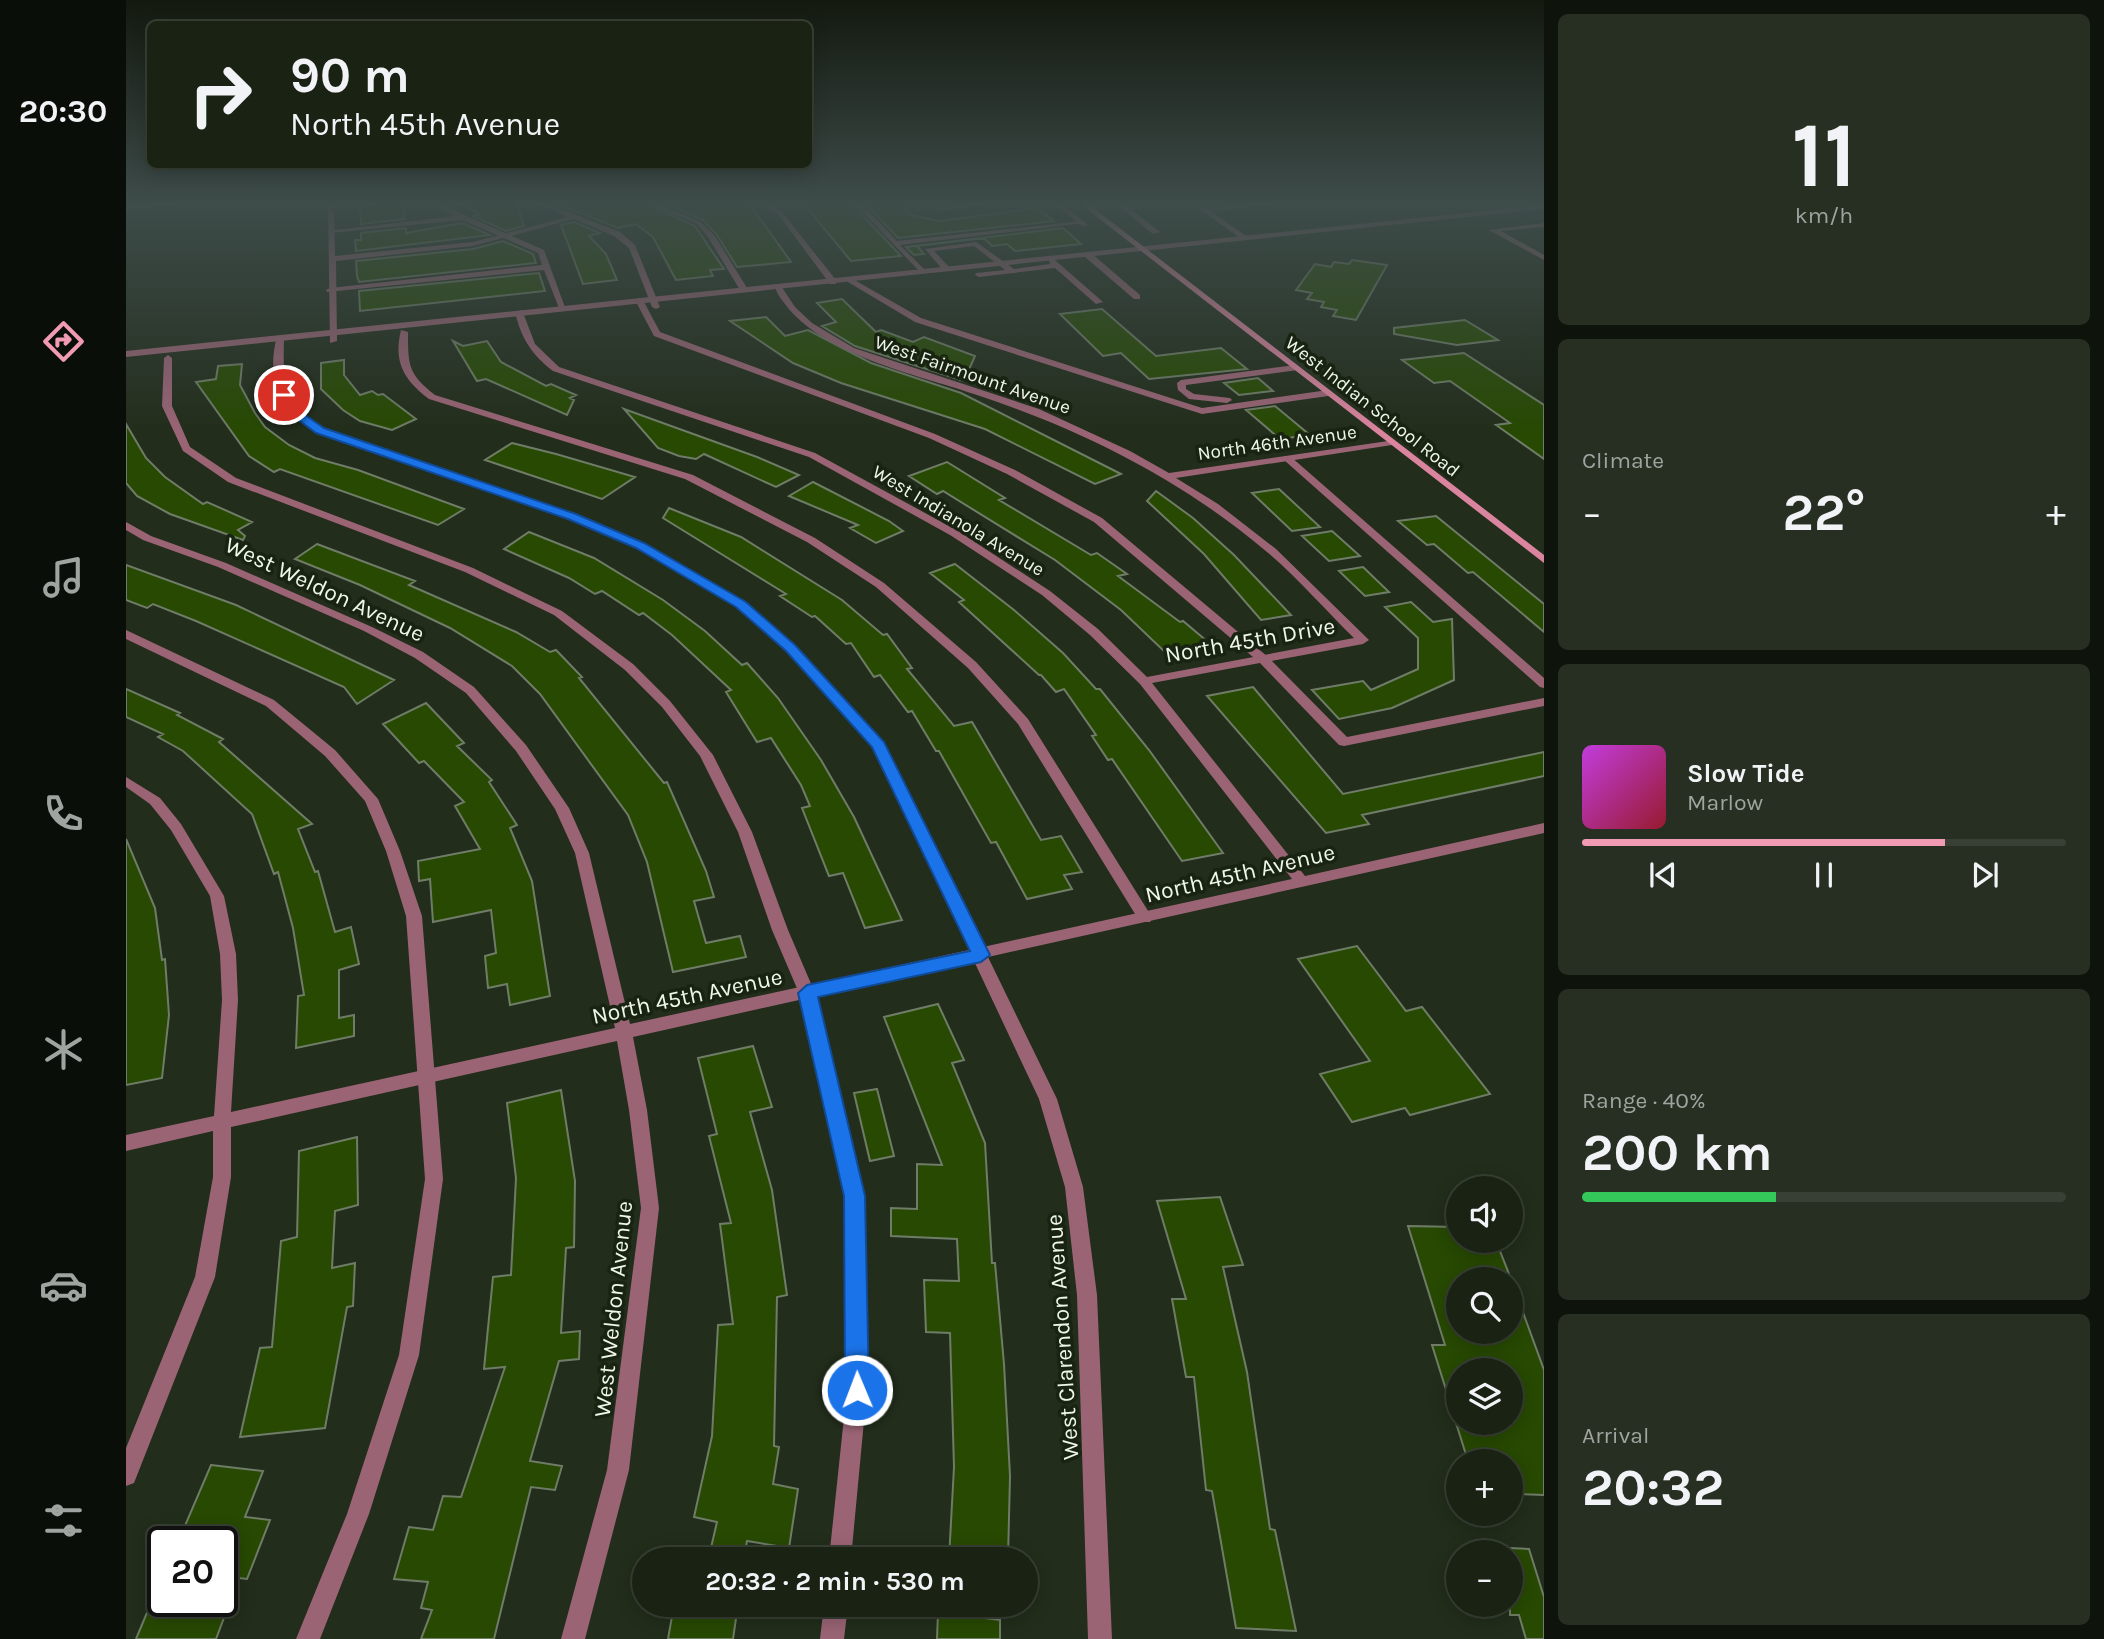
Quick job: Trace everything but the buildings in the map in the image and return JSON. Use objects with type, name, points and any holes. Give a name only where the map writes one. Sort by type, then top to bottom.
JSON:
[{"type":"main road","name":"West Indian School Road","points":[[1180,279],[1544,560]]},
{"type":"street","points":[[330,279],[332,336]]},
{"type":"street","points":[[330,290],[429,279]]},
{"type":"street","points":[[552,279],[563,308]]},
{"type":"street","points":[[645,279],[654,302]]},
{"type":"street","points":[[738,279],[743,288]]},
{"type":"street","points":[[126,362],[332,336],[641,304],[743,288],[778,288],[856,279]]},
{"type":"street","points":[[1073,279],[1099,302]]},
{"type":"street","points":[[1117,279],[1138,298]]},
{"type":"street","points":[[851,280],[918,320],[1202,411],[1324,390]]},
{"type":"street","points":[[654,302],[759,294],[778,288]]},
{"type":"street","name":"West Fairmount Avenue","points":[[778,288],[802,323],[850,350],[1036,411],[1127,453],[1167,476],[1214,506],[1272,551],[1363,640]]},
{"type":"street","points":[[332,336],[404,332],[563,308],[641,304]]},
{"type":"street","points":[[641,304],[657,334],[932,436],[1011,472],[1098,520],[1264,660],[1344,742],[1544,702]]},
{"type":"street","name":"West Indianola Avenue","points":[[520,316],[525,338],[535,355],[556,369],[812,455],[944,527],[1046,593],[1094,632],[1144,681],[1303,883]]},
{"type":"street","points":[[404,332],[403,371],[409,381],[432,397],[689,477],[811,540],[880,584],[972,666],[1023,722],[1144,918]]},
{"type":"street","points":[[126,354],[280,342]]},
{"type":"street","name":"West Clarendon Avenue","points":[[280,342],[278,383],[295,411],[320,431],[572,516],[640,546],[741,604],[791,648],[879,745],[1048,1099],[1074,1187],[1087,1295],[1100,1639]]},
{"type":"street","points":[[167,358],[167,406],[186,449],[232,480],[470,570],[558,613],[629,667],[666,704],[706,755],[745,832],[780,930],[807,993],[855,1196],[857,1390],[841,1547]]},
{"type":"street","points":[[1295,368],[1181,383],[1182,390],[1192,397],[1212,401],[1324,390]]},
{"type":"street","name":"North 46th Avenue","points":[[1167,476],[1392,442]]},
{"type":"street","points":[[1287,458],[1544,684]]},
{"type":"street","name":"West Weldon Avenue","points":[[126,525],[147,538],[222,565],[368,629],[419,655],[470,690],[521,748],[562,808],[582,853],[624,1033],[638,1110],[650,1208],[618,1470],[573,1639]]},
{"type":"street","points":[[126,634],[270,703],[330,753],[371,799],[393,851],[414,916],[434,1179],[409,1355],[358,1514],[308,1639]]},
{"type":"street","name":"North 45th Drive","points":[[1144,681],[1363,640]]},
{"type":"street","points":[[126,781],[155,801],[176,827],[217,896],[228,954],[230,1000],[222,1121],[222,1177],[205,1277],[126,1475]]},
{"type":"street","name":"North 45th Avenue","points":[[126,1143],[1544,828]]},
{"type":"street","points":[[832,1639],[835,1617]]},
{"type":"route","points":[[284,395],[300,416],[320,431],[572,516],[640,546],[741,604],[791,648],[879,745],[981,955],[807,993],[855,1196],[857,1390]]}]
